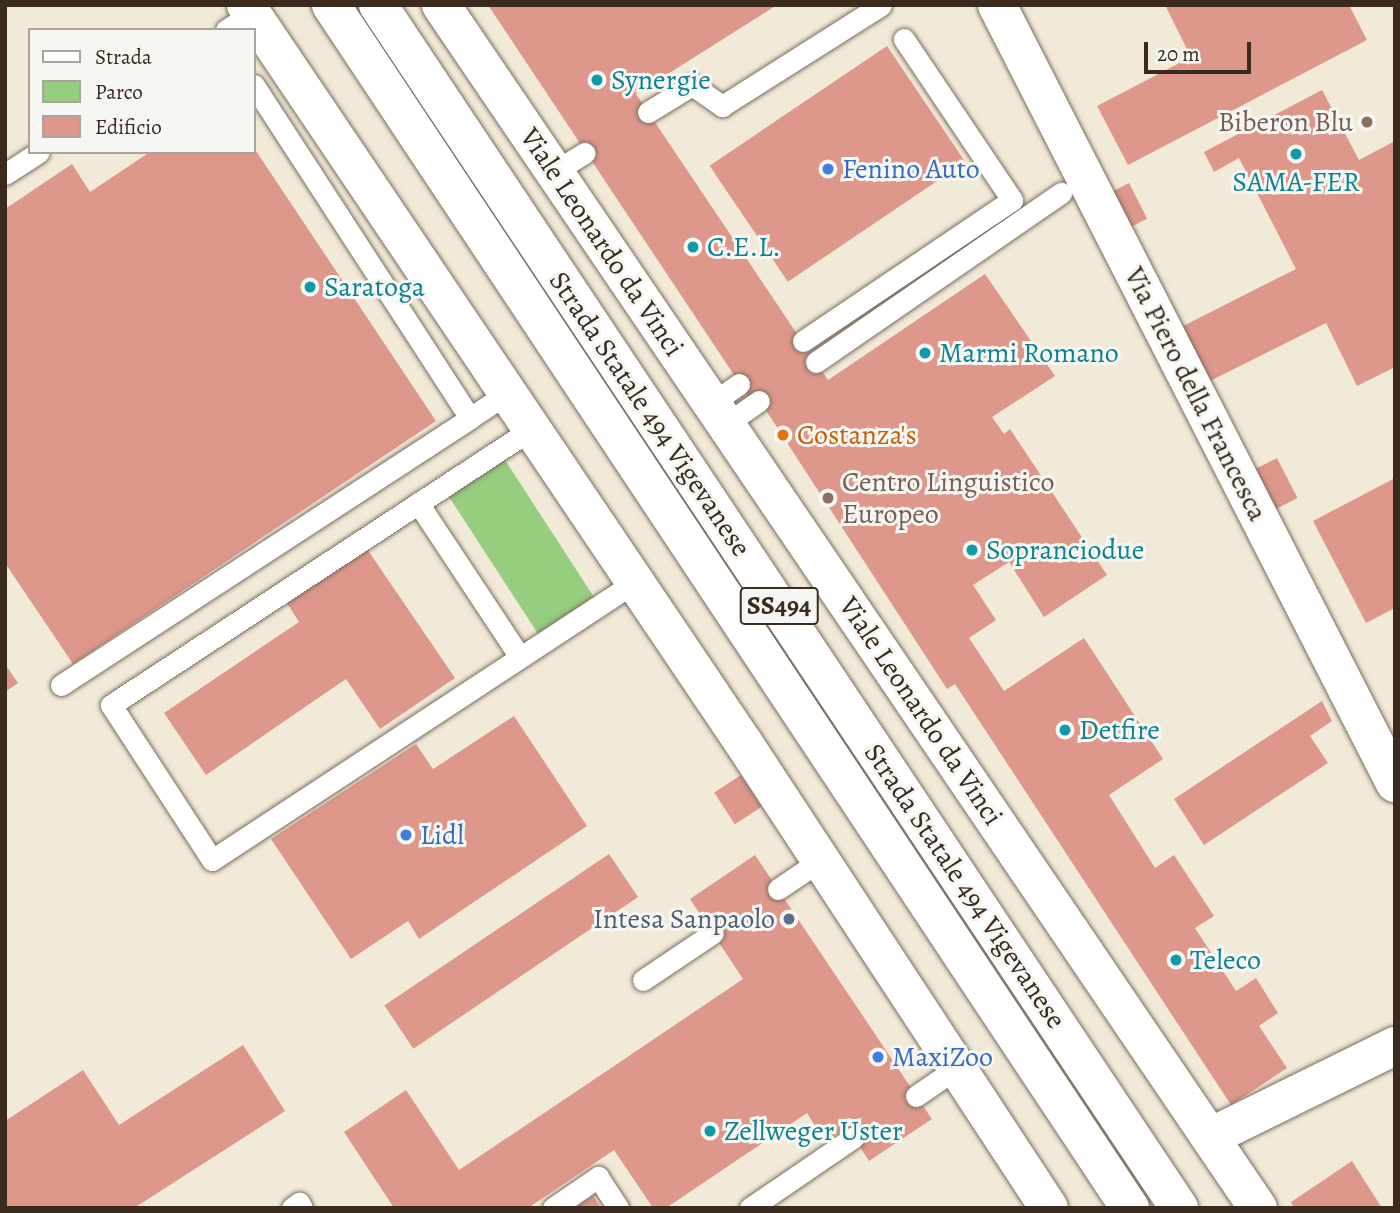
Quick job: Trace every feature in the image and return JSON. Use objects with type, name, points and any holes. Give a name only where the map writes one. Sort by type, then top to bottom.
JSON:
[{"type":"street","name":"Strada Statale 494 Vigevanese","points":[[331,5],[1130,1208]]},
{"type":"street","name":"Strada Statale 494 Vigevanese","points":[[378,5],[1179,1208]]},
{"type":"street","name":"Viale Leonardo da Vinci","points":[[442,5],[569,163],[1258,1208]]},
{"type":"street","name":"Via Piero della Francesca","points":[[997,5],[1395,783]]},
{"type":"street","points":[[256,36],[506,394],[632,583],[743,742],[818,862],[1049,1208]]},
{"type":"street","points":[[1210,1138],[1395,1046]]},
{"type":"lane","points":[[648,112],[692,85],[722,106],[881,5]]},
{"type":"lane","points":[[803,341],[1012,200],[904,39]]},
{"type":"lane","points":[[256,88],[470,418]]},
{"type":"lane","points":[[5,174],[36,154]]},
{"type":"lane","points":[[816,362],[1060,193]]},
{"type":"lane","points":[[61,685],[506,394]]},
{"type":"lane","points":[[726,403],[759,401]]},
{"type":"lane","points":[[530,430],[111,705],[212,860],[632,583]]},
{"type":"lane","points":[[418,503],[520,657]]},
{"type":"lane","points":[[778,889],[818,862]]},
{"type":"lane","points":[[643,980],[713,933]]},
{"type":"lane","points":[[916,1096],[955,1069]]},
{"type":"lane","points":[[750,1208],[854,1137]]},
{"type":"lane","points":[[553,1208],[598,1178],[618,1208]]},
{"type":"lane","points":[[292,1208],[299,1203],[302,1208]]},
{"type":"green space","points":[[505,460],[595,598],[539,635],[449,496]]},
{"type":"building","points":[[488,5],[777,5],[636,94],[828,380],[985,274],[1055,376],[992,417],[1004,434],[1010,429],[1107,575],[1044,617],[1009,562],[973,585],[996,620],[969,638],[1004,691],[1084,638],[1163,759],[1109,795],[1155,868],[1174,855],[1214,916],[1195,928],[1236,991],[1256,978],[1278,1013],[1259,1026],[1287,1068],[1231,1105],[955,684],[947,689],[756,395],[750,399]]},
{"type":"building","points":[[1165,5],[1349,5],[1367,40],[1128,165],[1097,106],[1191,57]]},
{"type":"building","name":"Fenino Auto","points":[[887,46],[965,162],[788,282],[710,166]]},
{"type":"building","points":[[1322,90],[1359,160],[1395,141],[1395,367],[1357,386],[1326,323],[1210,381],[1183,326],[1296,269],[1239,158],[1214,172],[1204,152]]},
{"type":"building","points":[[256,151],[436,421],[73,664],[5,563],[5,209],[72,164],[90,192],[147,154],[256,154]]},
{"type":"building","points":[[1129,183],[1147,219],[1131,227],[1113,191]]},
{"type":"building","points":[[1277,458],[1297,498],[1275,509],[1255,469]]},
{"type":"building","points":[[1395,478],[1395,608],[1366,623],[1313,521]]},
{"type":"building","points":[[365,546],[455,678],[380,729],[346,679],[206,775],[164,713],[299,622],[285,600]]},
{"type":"building","points":[[5,664],[18,683],[5,692]]},
{"type":"building","points":[[1322,701],[1332,721],[1310,736],[1328,763],[1204,845],[1174,799]]},
{"type":"building","name":"Lidl","points":[[514,716],[587,826],[419,939],[408,921],[351,959],[271,839],[416,744],[433,769]]},
{"type":"building","points":[[741,775],[762,807],[735,824],[714,792]]},
{"type":"building","points":[[609,854],[638,897],[413,1049],[384,1006]]},
{"type":"building","points":[[755,855],[932,1119],[869,1161],[847,1127],[825,1142],[807,1113],[666,1208],[653,1208],[614,1150],[528,1208],[394,1208],[344,1132],[406,1090],[459,1170],[577,1091],[743,979],[690,899]]},
{"type":"building","points":[[243,1045],[285,1111],[134,1208],[5,1208],[5,1121],[83,1070],[119,1125]]},
{"type":"building","points":[[1352,1161],[1382,1208],[1294,1208],[1291,1202]]},
{"type":"building","points":[[593,1196],[601,1208],[574,1208]]},
{"type":"place","name":"Synergie","points":[[597,80]]},
{"type":"place","name":"Biberon Blu","points":[[1367,122]]},
{"type":"place","name":"SAMA-FER","points":[[1296,154]]},
{"type":"place","name":"Fenino Auto","points":[[828,169]]},
{"type":"place","name":"C.E.L.","points":[[693,247]]},
{"type":"place","name":"Saratoga","points":[[310,287]]},
{"type":"place","name":"Marmi Romano","points":[[925,353]]},
{"type":"place","name":"Costanza's","points":[[783,435]]},
{"type":"place","name":"Centro Linguistico Europeo","points":[[828,498]]},
{"type":"place","name":"Sopranciodue","points":[[972,550]]},
{"type":"place","name":"Detfire","points":[[1065,730]]},
{"type":"place","name":"Lidl","points":[[406,835]]},
{"type":"place","name":"Intesa Sanpaolo","points":[[789,919]]},
{"type":"place","name":"Teleco","points":[[1176,960]]},
{"type":"place","name":"MaxiZoo","points":[[878,1057]]},
{"type":"place","name":"Zellweger Uster","points":[[710,1131]]}]
